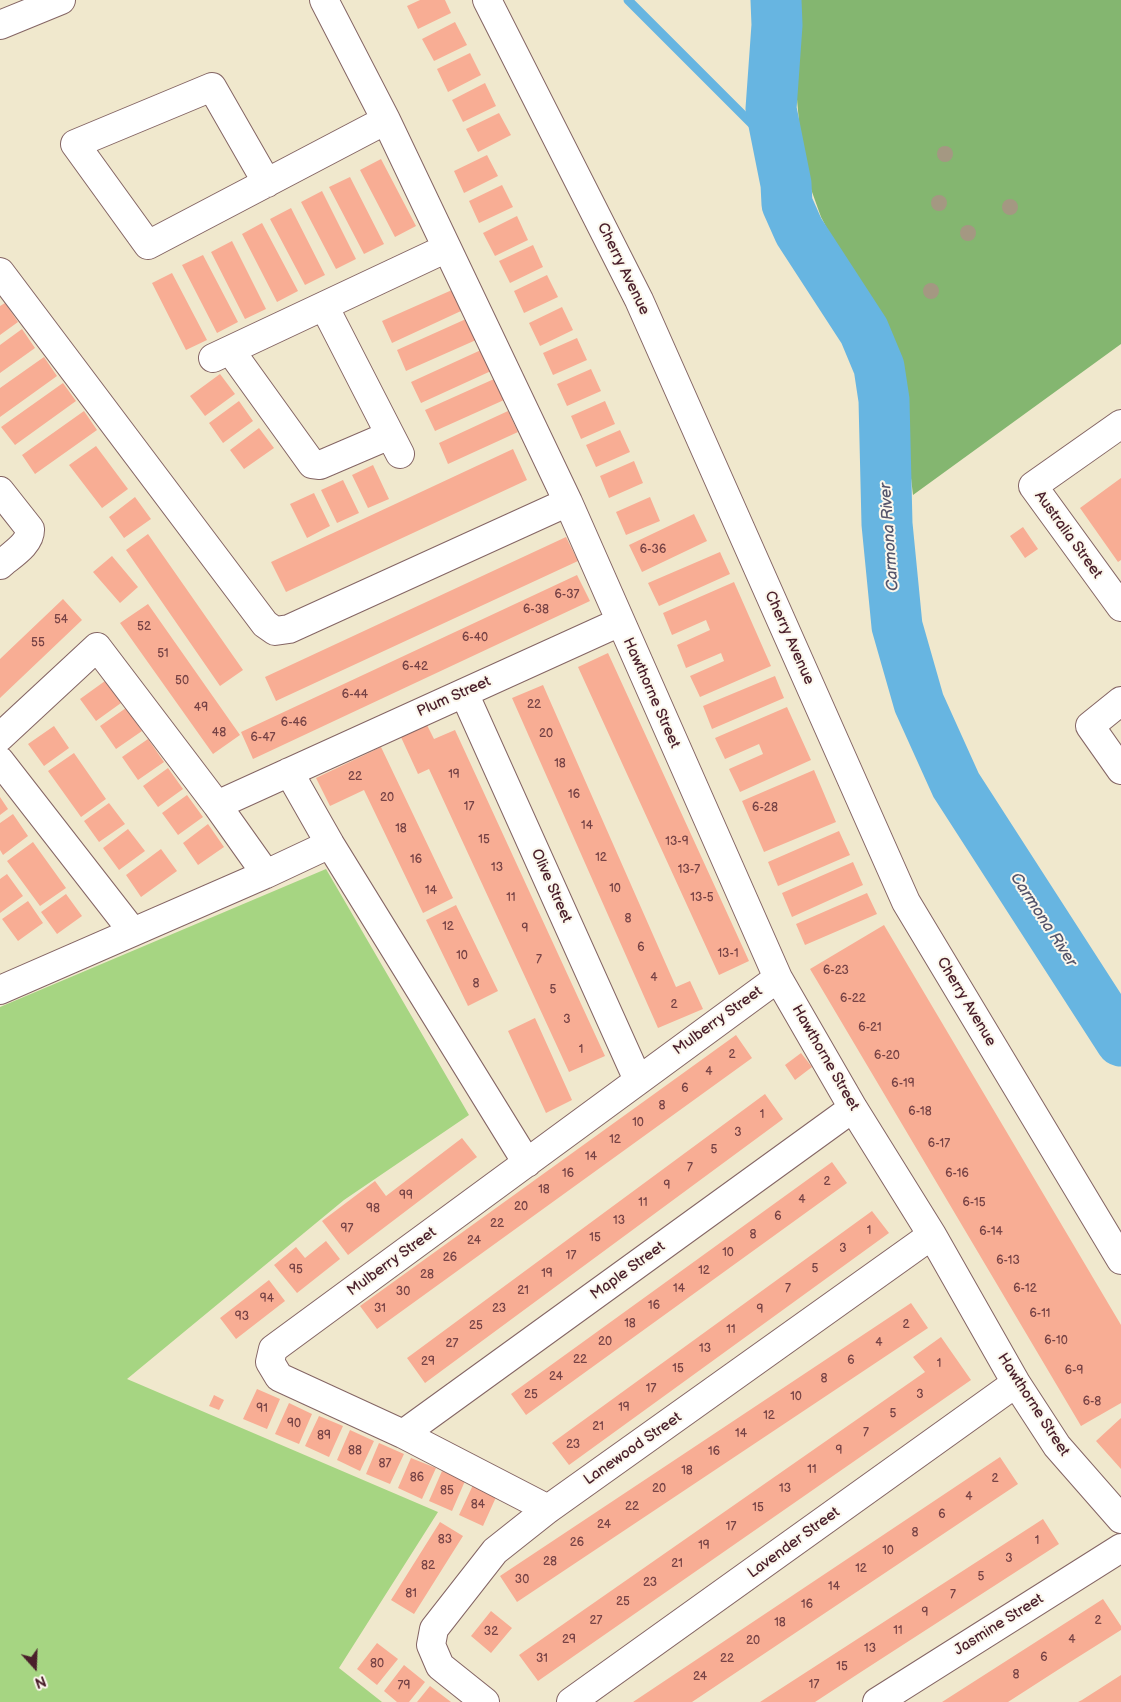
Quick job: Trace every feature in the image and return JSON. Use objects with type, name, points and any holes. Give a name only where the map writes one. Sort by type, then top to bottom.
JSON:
[{"type":"street","points":[[0,25],[61,0]]},
{"type":"street","name":"Hawthorne Street","points":[[324,0],[386,120],[568,502],[778,978],[853,1108],[932,1235],[1016,1383],[1057,1446],[1121,1519]]},
{"type":"street","name":"Cherry Avenue","points":[[487,0],[639,300],[906,902],[1121,1260]]},
{"type":"street","points":[[267,183],[212,87],[75,144],[148,245],[267,183],[386,120]]},
{"type":"street","points":[[324,306],[395,444],[320,465],[312,464],[222,354],[447,248]]},
{"type":"street","points":[[0,272],[265,624],[275,631],[289,629],[568,502]]},
{"type":"street","name":"Australia Street","points":[[1121,424],[1033,486],[1111,574],[1121,608]]},
{"type":"street","points":[[0,491],[30,529],[27,541],[0,565]]},
{"type":"street","name":"Plum Street","points":[[217,805],[620,622]]},
{"type":"street","points":[[0,737],[97,647],[217,805],[266,874]]},
{"type":"street","name":"Olive Street","points":[[464,693],[638,1080]]},
{"type":"street","points":[[1121,701],[1090,726],[1121,770]]},
{"type":"street","points":[[0,761],[133,932]]},
{"type":"street","points":[[289,772],[330,844],[527,1163]]},
{"type":"street","points":[[3,982],[133,932],[330,844]]},
{"type":"street","name":"Mulberry Street","points":[[548,1509],[403,1434],[279,1377],[270,1362],[273,1349],[778,978]]},
{"type":"street","name":"Maple Street","points":[[403,1434],[853,1108]]},
{"type":"street","name":"Lanewood Street","points":[[485,1702],[440,1666],[430,1645],[434,1629],[495,1551],[548,1509],[932,1235]]},
{"type":"street","name":"Lavender Street","points":[[571,1702],[1016,1383]]},
{"type":"street","name":"Jasmine Street","points":[[877,1702],[1121,1548]]},
{"type":"green space","points":[[801,0],[1121,0],[1121,344],[913,495],[896,364],[879,322],[855,282],[821,217],[807,178],[801,144],[795,77],[801,27]]},
{"type":"green space","points":[[326,869],[469,1115],[344,1200],[127,1379],[438,1512],[339,1668],[382,1702],[0,1702],[0,1007]]},
{"type":"building","points":[[420,0],[445,0],[451,13],[418,29],[407,6]]},
{"type":"building","points":[[455,22],[467,45],[434,61],[422,39]]},
{"type":"building","points":[[470,53],[481,75],[448,92],[437,69]]},
{"type":"building","points":[[485,83],[496,106],[463,122],[452,100]]},
{"type":"building","points":[[499,113],[511,135],[478,152],[466,129]]},
{"type":"building","points":[[487,155],[498,176],[464,193],[454,171]]},
{"type":"building","points":[[381,159],[416,226],[395,237],[360,170]]},
{"type":"building","points":[[350,177],[384,244],[364,254],[329,187]]},
{"type":"building","points":[[502,185],[513,207],[479,223],[469,201]]},
{"type":"building","points":[[322,191],[356,259],[336,269],[301,202]]},
{"type":"building","points":[[291,208],[325,275],[305,285],[270,219]]},
{"type":"building","points":[[517,216],[528,240],[495,256],[483,233]]},
{"type":"building","points":[[262,223],[298,291],[277,302],[242,234]]},
{"type":"building","points":[[232,241],[266,309],[245,319],[211,252]]},
{"type":"building","points":[[533,245],[543,267],[510,283],[499,261]]},
{"type":"building","points":[[203,255],[238,322],[217,333],[182,265]]},
{"type":"building","points":[[172,273],[207,340],[186,350],[152,283]]},
{"type":"building","points":[[547,275],[558,297],[524,313],[514,291]]},
{"type":"building","points":[[452,290],[461,311],[392,343],[382,321]]},
{"type":"building","points":[[5,303],[18,322],[0,335],[0,306]]},
{"type":"building","points":[[562,307],[573,330],[540,346],[529,323]]},
{"type":"building","points":[[466,319],[476,340],[406,371],[397,350]]},
{"type":"building","points":[[22,329],[35,348],[0,373],[0,345]]},
{"type":"building","points":[[577,338],[587,360],[553,375],[543,353]]},
{"type":"building","points":[[481,350],[491,371],[421,403],[411,382]]},
{"type":"building","points":[[44,357],[57,376],[0,417],[0,388]]},
{"type":"building","points":[[591,369],[601,391],[567,406],[557,384]]},
{"type":"building","points":[[220,374],[235,394],[205,416],[190,396]]},
{"type":"building","points":[[494,379],[504,400],[435,431],[425,410]]},
{"type":"building","points":[[63,383],[76,401],[15,445],[1,427]]},
{"type":"building","points":[[239,401],[253,421],[223,443],[209,423]]},
{"type":"building","points":[[605,401],[615,424],[581,439],[571,416]]},
{"type":"building","points":[[84,411],[97,430],[35,474],[22,455]]},
{"type":"building","points":[[508,411],[518,432],[448,464],[439,443]]},
{"type":"building","points":[[259,428],[274,448],[244,469],[230,450]]},
{"type":"building","points":[[620,430],[630,452],[596,467],[586,445]]},
{"type":"building","points":[[96,446],[128,489],[102,508],[69,465]]},
{"type":"building","points":[[513,449],[527,480],[286,592],[271,562]]},
{"type":"building","points":[[634,461],[643,483],[609,498],[600,476]]},
{"type":"building","points":[[373,465],[389,499],[368,508],[352,475]]},
{"type":"building","points":[[1121,478],[1121,560],[1118,562],[1080,508]]},
{"type":"building","points":[[343,480],[359,513],[337,523],[321,490]]},
{"type":"building","points":[[314,493],[330,526],[307,538],[290,504]]},
{"type":"building","points":[[135,497],[151,519],[124,538],[109,517]]},
{"type":"building","points":[[650,497],[660,521],[626,535],[616,512]]},
{"type":"building","points":[[694,514],[707,541],[642,572],[629,545]]},
{"type":"building","points":[[1023,527],[1038,549],[1025,558],[1010,536]]},
{"type":"building","points":[[148,534],[243,670],[220,686],[126,550]]},
{"type":"building","points":[[566,537],[578,561],[276,701],[265,677]]},
{"type":"building","points":[[720,552],[730,574],[659,606],[648,583]]},
{"type":"building","points":[[112,556],[138,587],[120,603],[93,572]]},
{"type":"building","points":[[577,575],[590,601],[253,759],[241,732]]},
{"type":"building","points":[[734,582],[771,666],[700,697],[690,676],[724,661],[721,653],[686,668],[677,645],[710,630],[706,620],[672,635],[663,613]]},
{"type":"building","points":[[63,599],[82,620],[0,698],[0,659]]},
{"type":"building","points":[[148,604],[240,735],[213,754],[120,623]]},
{"type":"building","points":[[608,653],[749,961],[719,975],[578,667]]},
{"type":"building","points":[[775,676],[784,698],[712,729],[703,706]]},
{"type":"building","points":[[105,681],[121,703],[96,721],[80,699]]},
{"type":"building","points":[[543,685],[676,987],[690,981],[703,1009],[658,1028],[512,698]]},
{"type":"building","points":[[787,707],[811,760],[740,792],[729,769],[763,754],[759,744],[725,759],[715,738]]},
{"type":"building","points":[[126,708],[142,731],[116,749],[100,726]]},
{"type":"building","points":[[426,723],[434,739],[455,730],[605,1056],[569,1072],[429,769],[418,774],[400,735]]},
{"type":"building","points":[[54,726],[69,748],[44,766],[28,744]]},
{"type":"building","points":[[148,739],[164,762],[138,780],[122,757]]},
{"type":"building","points":[[381,747],[453,898],[423,913],[364,790],[330,806],[316,778]]},
{"type":"building","points":[[74,753],[106,799],[81,817],[48,771]]},
{"type":"building","points":[[168,768],[183,789],[158,807],[143,786]]},
{"type":"building","points":[[814,770],[836,822],[764,852],[742,801]]},
{"type":"building","points":[[187,795],[203,817],[178,835],[162,813]]},
{"type":"building","points":[[0,797],[8,809],[0,815]]},
{"type":"building","points":[[109,803],[125,824],[99,842],[84,821]]},
{"type":"building","points":[[13,814],[28,836],[3,855],[0,850],[0,823]]},
{"type":"building","points":[[208,824],[224,847],[198,865],[183,843]]},
{"type":"building","points":[[128,829],[145,851],[119,870],[103,848]]},
{"type":"building","points":[[839,831],[850,855],[778,886],[768,862]]},
{"type":"building","points":[[33,842],[66,888],[40,906],[7,861]]},
{"type":"building","points":[[161,849],[177,871],[141,897],[126,875]]},
{"type":"building","points":[[853,862],[863,885],[792,917],[782,893]]},
{"type":"building","points":[[7,874],[23,896],[0,913],[0,879]]},
{"type":"building","points":[[867,893],[877,914],[805,945],[796,924]]},
{"type":"building","points":[[66,894],[82,916],[57,934],[41,912]]},
{"type":"building","points":[[28,901],[43,923],[18,941],[2,919]]},
{"type":"building","points":[[456,905],[498,991],[468,1006],[426,920]]},
{"type":"building","points":[[884,925],[1121,1325],[1121,1403],[1081,1426],[810,969]]},
{"type":"building","points":[[535,1018],[572,1100],[546,1113],[508,1031]]},
{"type":"building","points":[[736,1035],[752,1058],[377,1329],[360,1306]]},
{"type":"building","points":[[801,1053],[812,1067],[795,1080],[785,1065]]},
{"type":"building","points":[[765,1094],[783,1119],[425,1383],[407,1358]]},
{"type":"building","points":[[462,1138],[477,1157],[348,1255],[322,1221],[375,1181],[386,1196]]},
{"type":"building","points":[[832,1162],[847,1183],[526,1415],[511,1394]]},
{"type":"building","points":[[872,1211],[889,1233],[569,1465],[552,1443]]},
{"type":"building","points":[[326,1241],[340,1259],[297,1293],[274,1265],[296,1247],[305,1258]]},
{"type":"building","points":[[269,1280],[285,1301],[236,1339],[220,1318]]},
{"type":"building","points":[[911,1303],[928,1328],[517,1602],[500,1576]]},
{"type":"building","points":[[941,1337],[971,1380],[538,1681],[519,1655],[925,1372],[913,1357]]},
{"type":"building","points":[[257,1389],[280,1399],[267,1429],[243,1419]]},
{"type":"building","points":[[214,1395],[224,1400],[219,1410],[209,1406]]},
{"type":"building","points":[[289,1403],[312,1414],[299,1444],[275,1434]]},
{"type":"building","points":[[319,1416],[343,1426],[329,1457],[305,1446]]},
{"type":"building","points":[[1121,1418],[1121,1469],[1096,1441]]},
{"type":"building","points":[[350,1430],[374,1441],[360,1471],[337,1460]]},
{"type":"building","points":[[379,1443],[404,1454],[390,1484],[366,1474]]},
{"type":"building","points":[[1000,1457],[1018,1484],[692,1702],[633,1702]]},
{"type":"building","points":[[411,1458],[436,1468],[422,1499],[398,1488]]},
{"type":"building","points":[[442,1471],[465,1481],[452,1511],[429,1501]]},
{"type":"building","points":[[473,1485],[497,1495],[483,1526],[459,1515]]},
{"type":"building","points":[[1043,1519],[1059,1544],[815,1702],[760,1702]]},
{"type":"building","points":[[440,1522],[463,1536],[414,1614],[391,1600]]},
{"type":"building","points":[[1103,1599],[1121,1626],[1121,1630],[1008,1702],[942,1702]]},
{"type":"building","points":[[491,1611],[512,1628],[491,1653],[471,1636]]},
{"type":"building","points":[[377,1643],[398,1659],[377,1685],[357,1669]]},
{"type":"building","points":[[404,1665],[425,1682],[409,1702],[397,1702],[384,1691]]},
{"type":"building","points":[[1121,1675],[1121,1702],[1078,1702],[1082,1700]]},
{"type":"building","points":[[430,1686],[451,1702],[417,1702]]},
{"type":"waterway","points":[[628,0],[778,150]]},
{"type":"waterway","name":"Carmona River","points":[[776,0],[777,25],[771,109],[786,184],[787,204],[799,231],[864,331],[879,367],[884,400],[887,524],[897,626],[919,703],[956,785],[1121,1041]]}]
